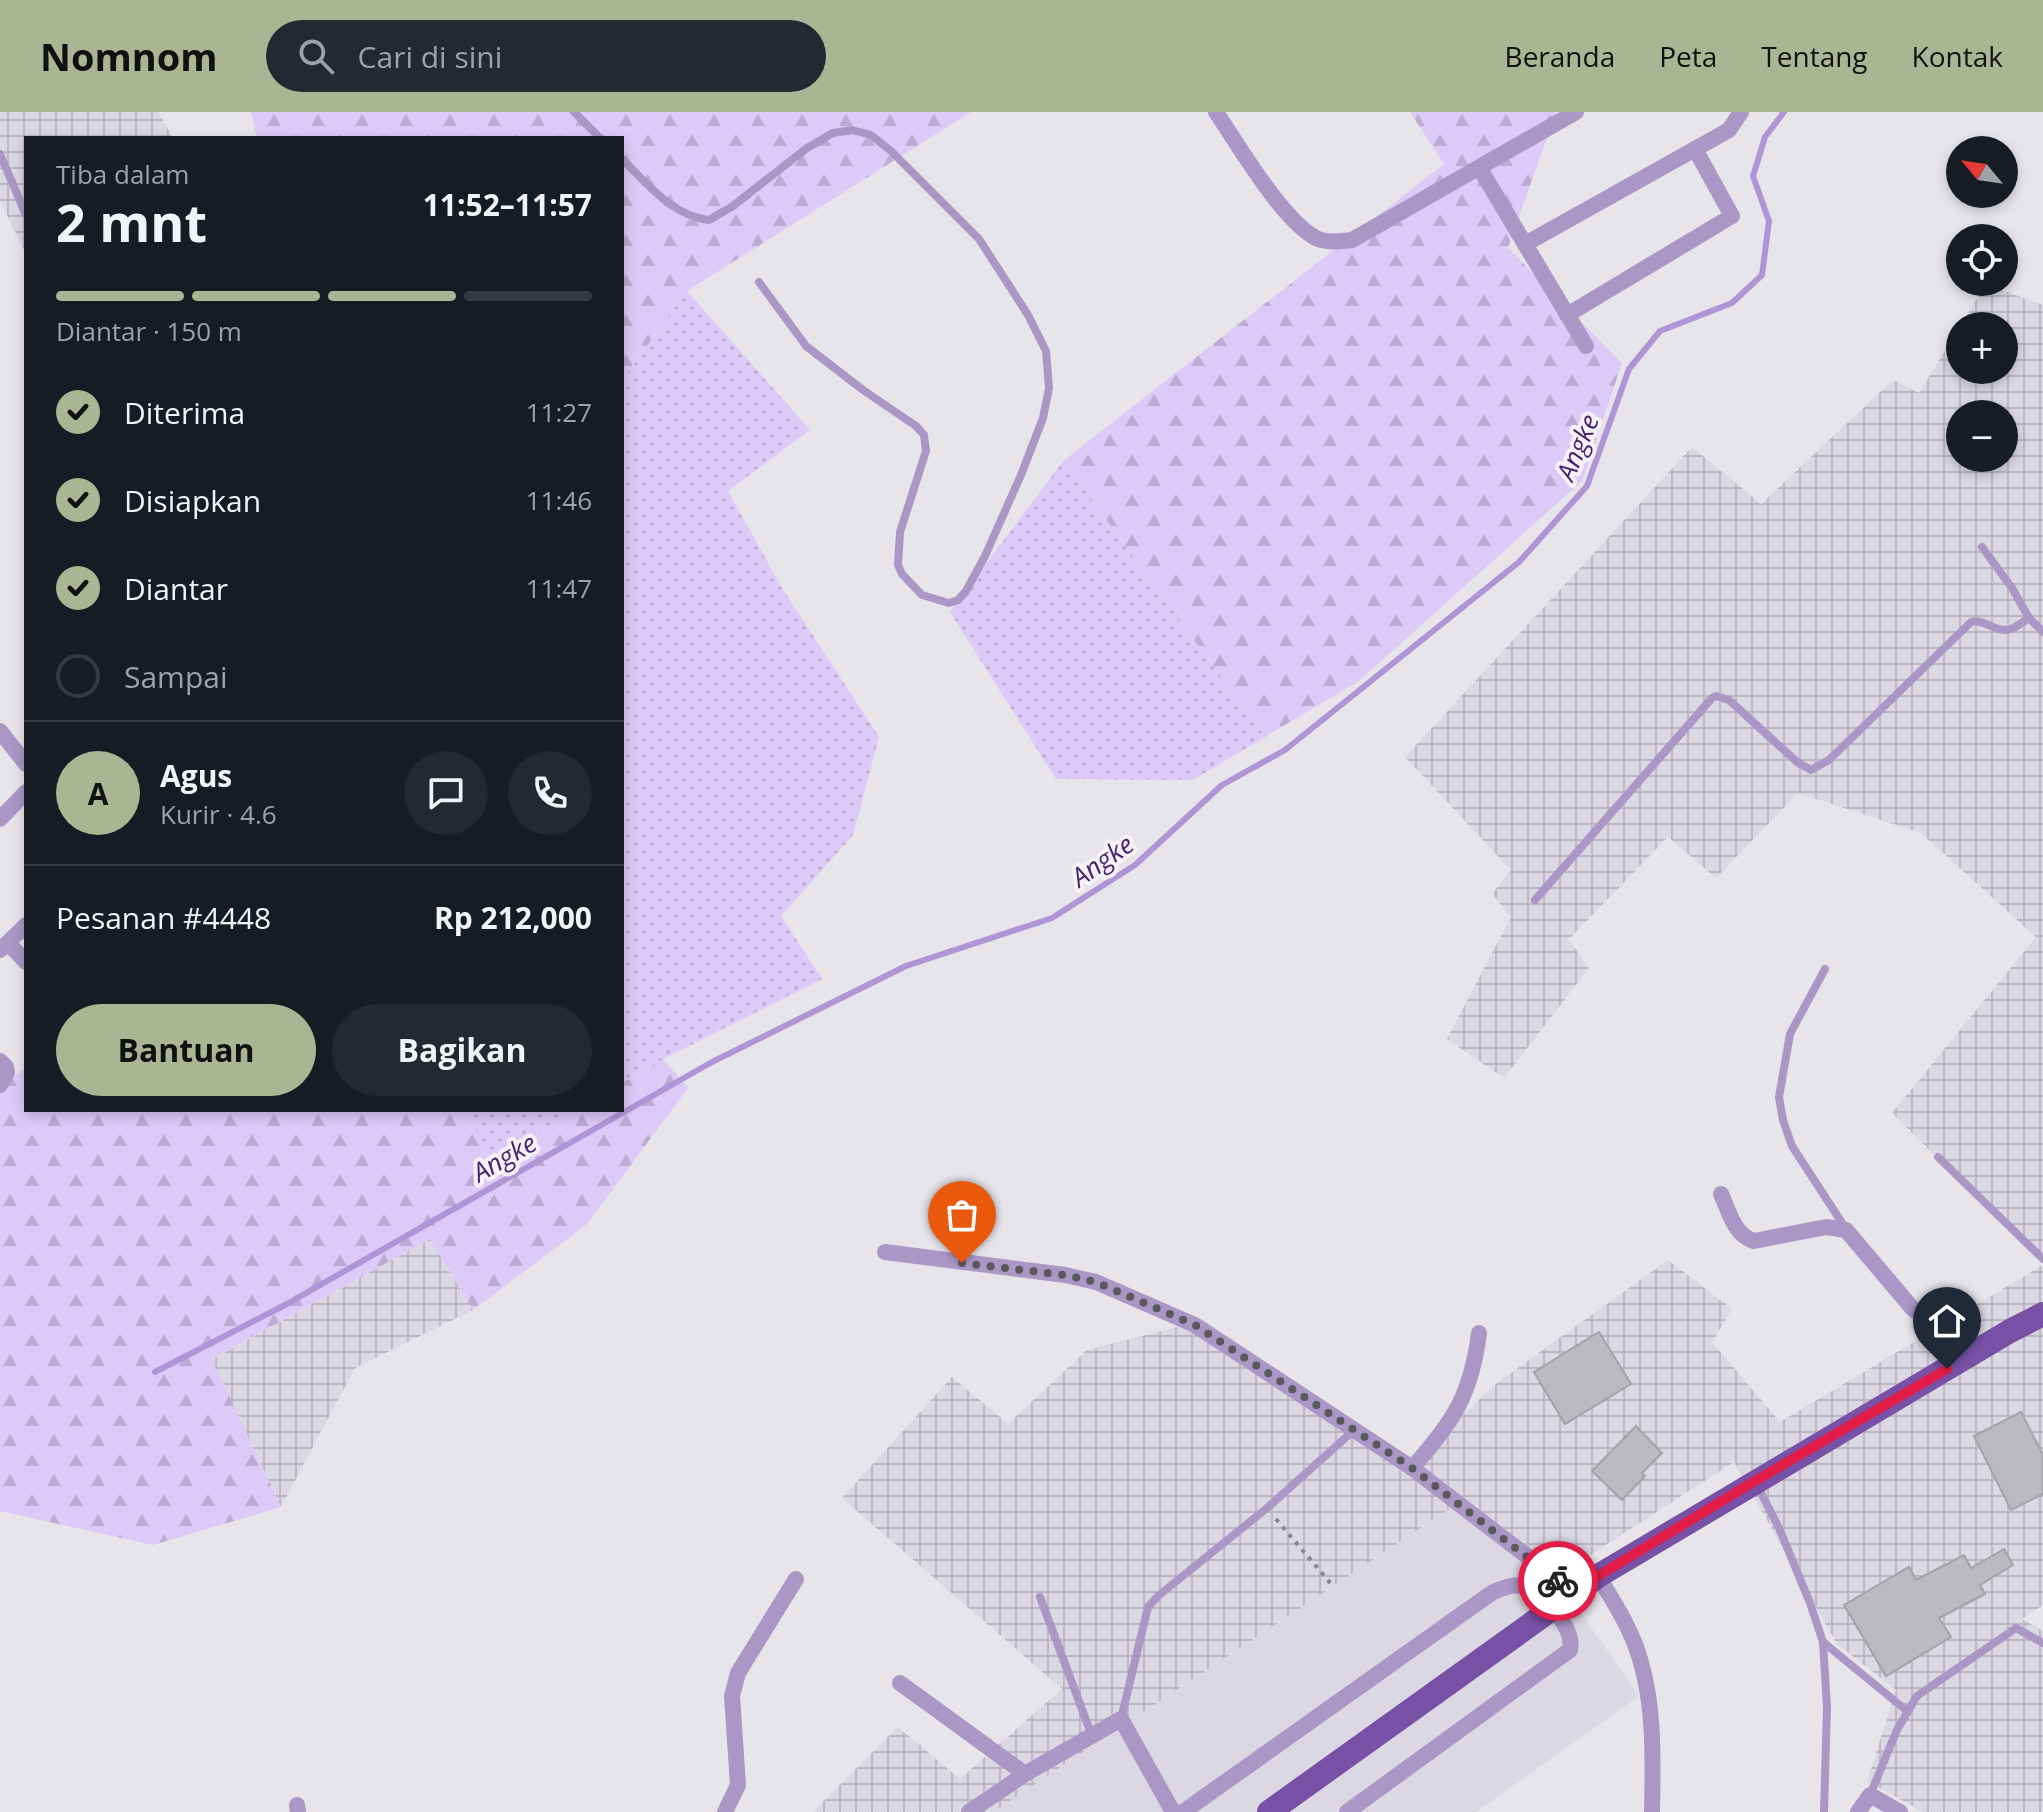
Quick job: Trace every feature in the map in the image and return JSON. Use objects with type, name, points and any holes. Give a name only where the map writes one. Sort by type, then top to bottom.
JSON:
[{"type":"main road","points":[[1269,1812],[1598,1576],[2043,1314]]},
{"type":"street","points":[[1216,112],[1290,217],[1306,233],[1330,242],[1352,240],[1576,112]]},
{"type":"street","points":[[1525,244],[1729,130],[1741,112]]},
{"type":"street","points":[[1567,315],[1732,216],[1695,149]]},
{"type":"street","points":[[1480,169],[1586,346]]},
{"type":"street","points":[[0,731],[24,761]]},
{"type":"street","points":[[0,819],[24,794]]},
{"type":"street","points":[[24,927],[4,947],[24,961]]},
{"type":"street","points":[[0,1061],[7,1073],[0,1085]]},
{"type":"street","points":[[1721,1194],[1738,1230],[1754,1241],[1826,1227],[1846,1230],[1912,1308],[1971,1356]]},
{"type":"street","points":[[885,1252],[1065,1275],[1096,1282],[1195,1325],[1412,1468],[1575,1593]]},
{"type":"street","points":[[1412,1468],[1443,1433],[1462,1402],[1475,1365],[1479,1333]]},
{"type":"street","points":[[1598,1576],[1635,1645],[1644,1673],[1653,1758],[1652,1812]]},
{"type":"street","points":[[725,1812],[738,1785],[732,1696],[738,1673],[796,1579]]},
{"type":"street","points":[[1183,1812],[1493,1592],[1509,1585],[1526,1587],[1553,1607],[1571,1638],[1570,1650],[1347,1812]]},
{"type":"street","points":[[900,1683],[1025,1774]]},
{"type":"street","points":[[969,1812],[1025,1774],[1121,1719],[1173,1812]]},
{"type":"street","points":[[1858,1812],[1870,1795],[1900,1812]]},
{"type":"lane","points":[[574,112],[598,136]]},
{"type":"lane","points":[[624,161],[663,199],[683,213],[695,219],[709,220],[733,206],[807,148],[833,133],[852,130],[871,135],[891,151],[979,239],[1028,315],[1046,351],[1049,388],[1043,418],[1021,475],[985,556],[958,600],[949,603],[922,595],[902,574],[898,565],[900,532],[926,451],[924,435],[806,346],[759,282]]},
{"type":"lane","points":[[0,154],[24,210]]},
{"type":"lane","points":[[1982,547],[2029,618],[2043,632]]},
{"type":"lane","points":[[1535,900],[1712,698],[1716,696],[1729,700],[1797,762],[1811,770],[1829,760],[1971,622],[1979,620],[2005,630],[2029,618]]},
{"type":"lane","points":[[1825,969],[1790,1034],[1779,1097],[1792,1146],[1846,1230]]},
{"type":"lane","points":[[1938,1157],[2043,1259]]},
{"type":"lane","points":[[1121,1719],[1148,1607],[1267,1508],[1353,1431]]},
{"type":"lane","points":[[1755,1481],[1779,1528],[1823,1642],[1827,1706],[1824,1812]]},
{"type":"lane","points":[[1040,1597],[1093,1736]]},
{"type":"lane","points":[[1870,1795],[1907,1711],[1917,1696],[2016,1628],[2043,1643]]},
{"type":"lane","points":[[1823,1642],[1907,1711]]},
{"type":"path","points":[[1267,1508],[1332,1585]]},
{"type":"shaded area","points":[[0,112],[158,112],[172,136],[24,136],[24,250],[0,201]]},
{"type":"shaded area","points":[[1979,296],[2018,296],[2043,305],[2043,1263],[1892,1113],[2036,937],[1921,833],[1798,793],[1716,878],[1668,837],[1569,939],[1589,968],[1504,1078],[1447,1039],[1511,917],[1492,894],[1511,870],[1405,757],[1692,447],[1761,504],[1893,380],[1919,393],[1946,349],[1946,384],[2018,384],[2018,312],[1969,312]]},
{"type":"shaded area","points":[[430,1239],[473,1310],[355,1368],[281,1507],[211,1360]]},
{"type":"shaded area","points":[[1668,1260],[1732,1309],[1712,1342],[1780,1422],[2043,1265],[2043,1605],[2022,1619],[2043,1631],[2043,1812],[1923,1812],[1867,1781],[1896,1690],[1837,1644],[1734,1462],[1556,1577],[1464,1499],[993,1812],[813,1812],[898,1727],[960,1779],[1062,1689],[842,1498],[952,1377],[1008,1424],[1087,1350],[1189,1324],[1404,1469],[1497,1383]]},
{"type":"shaded area","points":[[1464,1499],[1556,1577],[1639,1696],[1476,1812],[993,1812]]},
{"type":"green space","points":[[251,112],[971,112],[687,291],[624,377],[624,136],[257,136]]},
{"type":"green space","points":[[1410,112],[1556,112],[1508,248],[1622,363],[1582,481],[1359,681],[1265,737],[1063,461],[1444,164]]},
{"type":"green space","points":[[687,291],[810,430],[728,491],[782,588],[879,737],[853,835],[781,916],[822,979],[624,1082],[624,377]]},
{"type":"green space","points":[[1063,461],[1265,737],[1193,780],[1056,779],[950,612]]},
{"type":"green space","points":[[663,1059],[688,1088],[587,1224],[473,1310],[430,1239],[212,1359],[281,1507],[153,1545],[0,1511],[0,1090],[24,1069],[24,1112],[466,1112],[492,1159],[573,1112],[624,1112],[624,1082]]},
{"type":"green space","points":[[466,1112],[573,1112],[492,1160]]},
{"type":"building","points":[[1599,1332],[1631,1384],[1565,1424],[1534,1372]]},
{"type":"building","points":[[2021,1412],[2043,1455],[2043,1494],[2011,1510],[1974,1436]]},
{"type":"building","points":[[1636,1426],[1662,1453],[1622,1500],[1592,1471]]},
{"type":"building","points":[[2004,1549],[2013,1565],[1980,1585],[1985,1594],[1939,1618],[1951,1637],[1886,1676],[1844,1605],[1909,1567],[1916,1580],[1964,1555],[1971,1568]]},
{"type":"waterway","name":"Angke","points":[[155,1372],[285,1305],[712,1062],[906,966],[1052,918],[1135,865],[1222,785],[1285,750],[1519,562],[1587,486],[1629,369],[1660,331],[1732,303],[1762,275],[1769,221],[1753,176],[1765,137],[1784,112]]},
{"type":"way so far","points":[[962,1263],[1065,1275],[1096,1282],[1195,1325],[1412,1468],[1558,1581]]},
{"type":"route","points":[[1558,1581],[1575,1593],[1755,1481],[1947,1369]]}]
